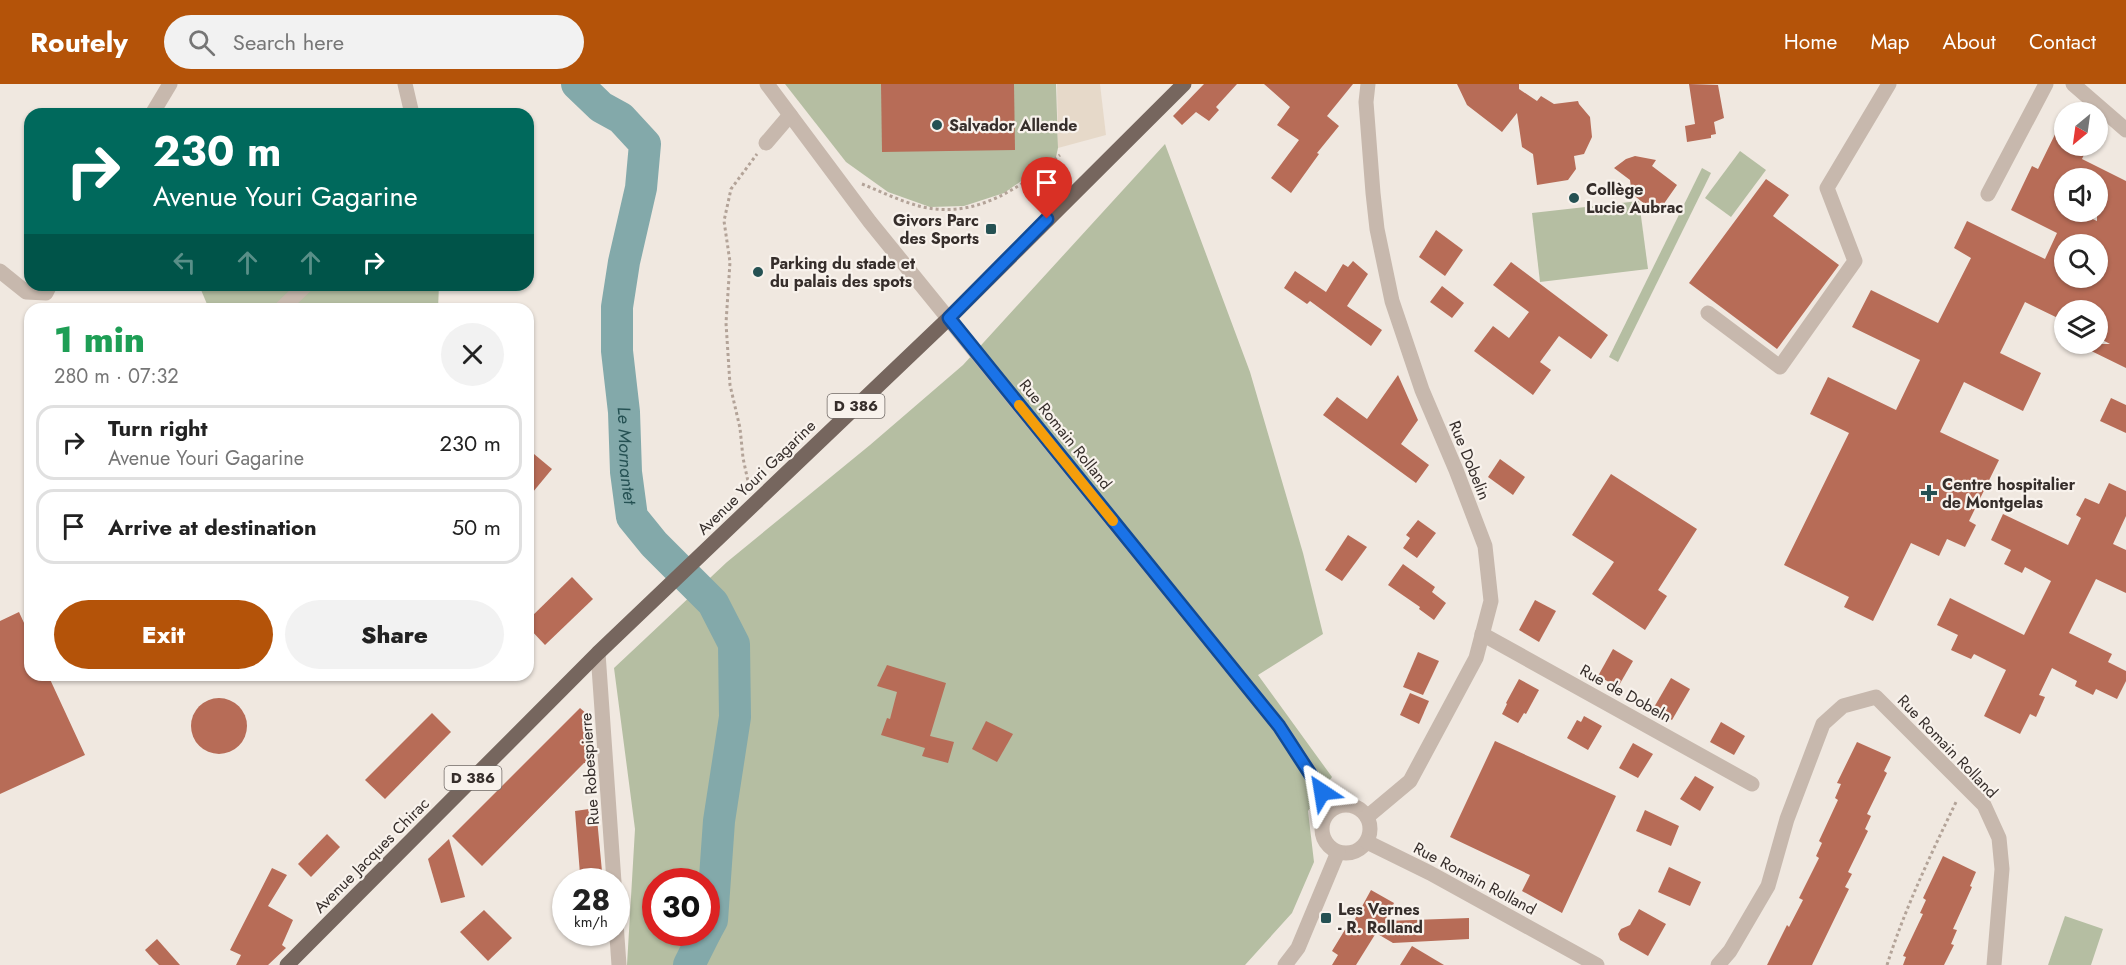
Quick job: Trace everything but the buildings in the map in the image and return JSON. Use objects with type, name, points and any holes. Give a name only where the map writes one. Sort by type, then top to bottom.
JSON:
[{"type":"main road","name":"Avenue Youri Gagarine","points":[[661,592],[949,318],[1184,84]]},
{"type":"main road","name":"Avenue Jacques Chirac","points":[[287,965],[661,592]]},
{"type":"street","points":[[156,108],[170,84]]},
{"type":"street","points":[[405,84],[411,108]]},
{"type":"street","name":"Rue Romain Rolland","points":[[767,84],[870,222],[1279,726],[1333,808]]},
{"type":"street","name":"Rue Dobelin","points":[[1367,817],[1410,781],[1476,658],[1491,601],[1485,546],[1422,390],[1392,301],[1377,229],[1374,202],[1366,102],[1368,84]]},
{"type":"street","points":[[1708,314],[1780,367],[1855,261],[1827,188],[1888,84]]},
{"type":"street","points":[[1988,194],[2046,84]]},
{"type":"street","points":[[2073,84],[2126,130]]},
{"type":"street","points":[[766,143],[790,115]]},
{"type":"street","points":[[0,272],[24,290]]},
{"type":"street","points":[[25,291],[46,293],[47,291]]},
{"type":"street","points":[[287,303],[300,291]]},
{"type":"street","name":"Rue de Dobeln","points":[[1482,634],[1752,784]]},
{"type":"street","name":"Rue Robespierre","points":[[598,654],[613,868]]},
{"type":"street","name":"Rue Romain Rolland","points":[[1718,965],[1730,951],[1768,886],[1787,819],[1823,724],[1843,706],[1875,697],[1984,805],[1999,838],[2002,869],[2001,905],[1994,965]]},
{"type":"street","points":[[1350,805],[1367,817],[1370,826],[1367,842],[1354,852],[1346,854],[1338,852],[1325,842],[1322,830],[1327,814],[1333,808],[1350,805]]},
{"type":"street","name":"Rue Romain Rolland","points":[[1367,842],[1430,873],[1597,965]]},
{"type":"street","points":[[1285,965],[1298,948],[1338,852]]},
{"type":"street","points":[[618,946],[619,965]]},
{"type":"path","points":[[751,506],[742,458],[740,428],[730,385],[726,323],[730,262],[724,221],[731,189],[766,143]]},
{"type":"path","points":[[832,173],[924,207],[950,210],[977,206],[999,197],[1027,182],[1060,155]]},
{"type":"path","points":[[1887,965],[1930,856],[1964,784]]},
{"type":"green space","name":"Salvador Allende","points":[[785,84],[1056,84],[1058,148],[1056,157],[1004,193],[964,206],[930,207],[888,192],[846,162]]},
{"type":"green space","points":[[1165,144],[1250,372],[1303,553],[1323,634],[1258,675],[1332,777],[1308,811],[1314,862],[1292,913],[1245,965],[627,965],[628,946],[630,946],[635,829],[614,668],[727,562],[870,445],[963,365]]},
{"type":"green space","points":[[1740,151],[1766,170],[1731,217],[1705,198]]},
{"type":"green space","points":[[1702,168],[1711,173],[1618,362],[1609,357]]},
{"type":"green space","points":[[1639,201],[1648,269],[1540,282],[1532,213]]},
{"type":"green space","points":[[202,291],[439,291],[438,303],[206,303]]},
{"type":"green space","points":[[2065,916],[2103,929],[2091,965],[2048,965]]},
{"type":"shaded area","points":[[1057,84],[1100,84],[1106,135],[1058,148]]},
{"type":"waterway","name":"Le Mornantet","points":[[577,84],[601,107],[621,118],[645,144],[641,188],[624,262],[617,307],[617,351],[624,412],[626,472],[632,517],[654,544],[713,603],[734,644],[735,717],[719,821],[716,868]]},
{"type":"waterway","name":"Le Mornantet","points":[[689,965],[698,946]]},
{"type":"slow traffic","points":[[1019,405],[1113,521]]},
{"type":"place","name":"Salvador Allende","points":[[937,125]]},
{"type":"place","name":"Collège Lucie Aubrac","points":[[1574,198]]},
{"type":"place","name":"Givors Parc des Sports","points":[[991,229]]},
{"type":"place","name":"Parking du stade et du palais des spots","points":[[758,272]]},
{"type":"place","name":"Centre hospitalier de Montgelas","points":[[1929,493]]},
{"type":"place","name":"Les Vernes - R. Rolland","points":[[1326,918]]},
{"type":"route","points":[[1047,219],[949,318],[1279,726],[1322,792]]}]
